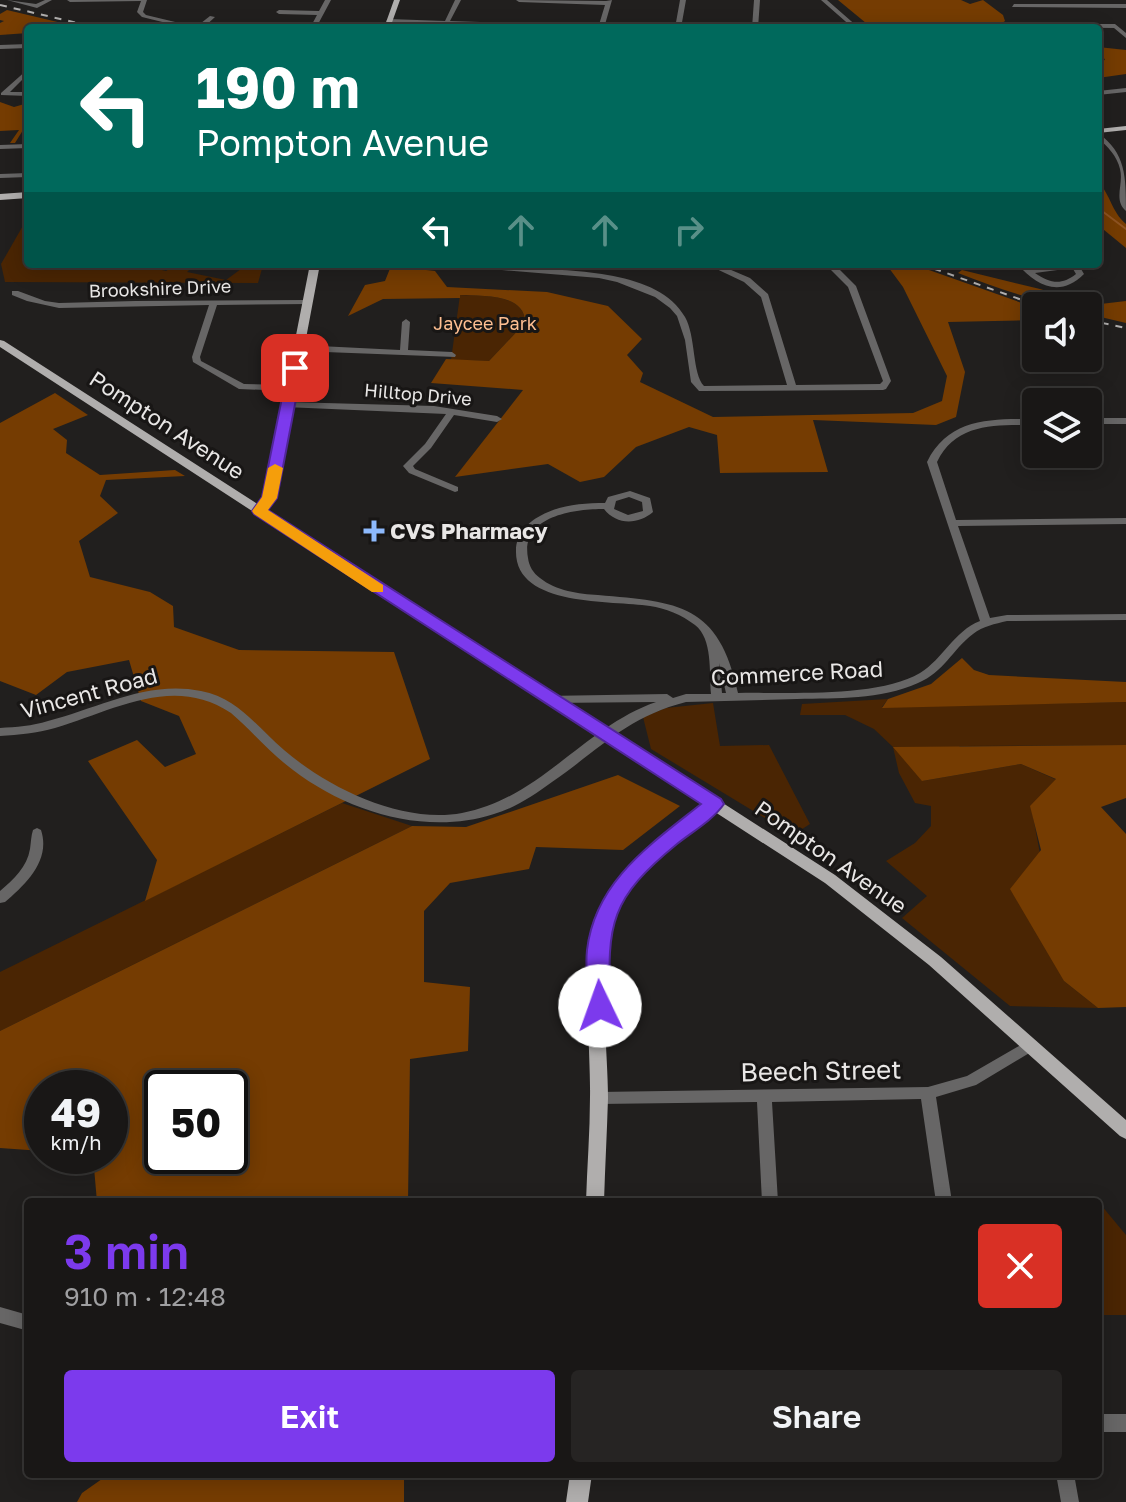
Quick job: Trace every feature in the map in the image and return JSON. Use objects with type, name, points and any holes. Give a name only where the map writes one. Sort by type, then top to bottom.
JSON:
[{"type":"main road","points":[[388,24],[397,0]]},
{"type":"main road","points":[[1102,132],[1126,128]]},
{"type":"main road","points":[[0,197],[24,195]]},
{"type":"main road","points":[[260,511],[270,498],[314,268]]},
{"type":"main road","name":"Pompton Avenue","points":[[0,343],[830,879],[879,916],[1031,1045],[1126,1131]]},
{"type":"main road","points":[[234,494],[256,494],[272,486]]},
{"type":"main road","points":[[595,1198],[599,1098],[597,952],[607,911],[617,891],[639,865],[714,804]]},
{"type":"main road","points":[[577,1502],[580,1478]]},
{"type":"street","points":[[10,0],[35,6],[49,0]]},
{"type":"street","points":[[70,0],[142,0],[140,12],[144,16],[179,24]]},
{"type":"street","points":[[315,24],[328,0]]},
{"type":"street","points":[[446,24],[458,0]]},
{"type":"street","points":[[519,0],[608,1],[602,24]]},
{"type":"street","points":[[521,24],[531,0]]},
{"type":"street","points":[[679,24],[683,0]]},
{"type":"street","points":[[755,24],[757,0]]},
{"type":"street","points":[[824,0],[851,24]]},
{"type":"street","points":[[1008,0],[1029,23],[1058,24]]},
{"type":"street","points":[[1014,6],[1126,6]]},
{"type":"street","points":[[279,12],[321,13]]},
{"type":"street","points":[[202,24],[212,17]]},
{"type":"street","points":[[1102,26],[1115,26],[1124,33]]},
{"type":"street","points":[[0,47],[24,46]]},
{"type":"street","points":[[2,94],[24,75]]},
{"type":"street","points":[[1102,93],[1126,90]]},
{"type":"street","points":[[2,94],[24,94]]},
{"type":"street","points":[[1102,137],[1125,167],[1122,193],[1126,209]]},
{"type":"street","points":[[0,147],[24,146]]},
{"type":"street","points":[[0,176],[24,175]]},
{"type":"street","points":[[497,268],[589,272],[623,280],[659,295],[680,314],[697,386],[709,390],[877,388],[887,383],[852,286],[833,268]]},
{"type":"street","points":[[719,268],[747,280],[765,296],[793,389]]},
{"type":"street","points":[[1026,268],[1051,284],[1071,284],[1081,273],[1072,268]]},
{"type":"street","points":[[1051,284],[1064,268]]},
{"type":"street","name":"Brookshire Drive","points":[[15,293],[35,302],[67,307],[308,302]]},
{"type":"street","points":[[214,302],[197,362],[242,387],[291,388]]},
{"type":"street","points":[[404,353],[406,322]]},
{"type":"street","points":[[299,348],[452,355]]},
{"type":"street","name":"Hilltop Drive","points":[[288,405],[338,404],[452,412],[497,419]]},
{"type":"street","points":[[452,412],[428,446],[408,466],[412,471],[455,489]]},
{"type":"street","points":[[1102,421],[1126,421]]},
{"type":"street","points":[[986,623],[932,467],[941,445],[964,430],[985,424],[1022,423]]},
{"type":"street","points":[[607,506],[564,510],[533,527],[521,546],[528,571],[544,585],[570,596],[644,602],[669,607],[694,620],[721,649],[733,697]]},
{"type":"street","points":[[951,523],[1126,521]]},
{"type":"street","name":"Commerce Road","points":[[549,699],[856,694],[897,687],[928,673],[963,635],[986,623],[1007,618],[1126,617]]},
{"type":"street","points":[[711,635],[717,698]]},
{"type":"street","name":"Vincent Road","points":[[0,732],[55,726],[139,695],[171,691],[201,694],[234,708],[289,761],[334,789],[392,811],[445,819],[480,814],[509,803],[608,736]]},
{"type":"street","name":"Commerce Road","points":[[608,736],[645,709],[686,698]]},
{"type":"street","points":[[0,898],[34,861],[39,850],[37,833]]},
{"type":"street","name":"Beech Street","points":[[599,1098],[928,1093],[971,1081],[1031,1045]]},
{"type":"street","points":[[928,1093],[943,1198]]},
{"type":"street","points":[[764,1096],[770,1198]]},
{"type":"street","points":[[0,1315],[24,1322]]},
{"type":"street","points":[[1102,1423],[1126,1423]]},
{"type":"street","points":[[1066,1478],[1070,1502]]},
{"type":"green space","points":[[24,224],[24,268],[153,268],[166,271],[191,268],[187,272],[226,280],[242,268],[262,268],[258,283],[5,282],[1,264]]},
{"type":"green space","name":"Jaycee Park","points":[[460,295],[500,298],[518,306],[523,313],[525,323],[489,361],[451,360]]},
{"type":"green space","points":[[888,699],[882,707],[1126,702],[1126,745],[960,746],[922,781],[1021,764],[1057,780],[1031,806],[1064,981],[1098,1008],[1010,1006],[902,918],[927,896],[886,861],[915,843],[931,826],[931,806],[915,803],[899,773],[893,747],[874,729],[845,715],[800,715],[802,704]]},
{"type":"green space","points":[[713,703],[720,746],[769,745],[810,824],[793,835],[651,749],[643,717],[666,708]]},
{"type":"green space","points":[[342,803],[412,826],[0,1031],[0,972]]},
{"type":"green space","points":[[1102,1206],[1126,1235],[1126,1315],[1102,1315]]},
{"type":"shaded area","points":[[838,0],[961,0],[970,4],[983,0],[1003,15],[1005,21],[1001,24],[867,24]]},
{"type":"shaded area","points":[[7,10],[66,24],[24,24],[24,33],[0,35],[0,23],[4,21],[0,20],[0,14]]},
{"type":"shaded area","points":[[1102,47],[1126,50],[1126,74],[1102,77],[1102,60],[1105,60]]},
{"type":"shaded area","points":[[0,102],[14,107],[24,104],[24,128],[15,143],[10,143],[19,130],[0,131]]},
{"type":"shaded area","points":[[1102,187],[1126,224],[1126,248],[1102,228]]},
{"type":"shaded area","points":[[390,268],[435,271],[447,287],[547,292],[608,306],[642,339],[627,355],[643,373],[640,382],[713,417],[913,413],[942,401],[947,376],[903,287],[889,268],[923,268],[1022,303],[1022,320],[948,322],[965,372],[956,417],[936,425],[813,420],[828,472],[720,473],[717,435],[689,427],[636,447],[604,477],[580,482],[548,464],[455,477],[523,390],[431,383],[446,359],[489,361],[525,323],[523,313],[518,306],[501,298],[460,295],[460,298],[383,299],[348,316],[365,285],[385,281]]},
{"type":"shaded area","points":[[962,270],[1050,292],[1022,292],[1022,295],[958,273]]},
{"type":"shaded area","points":[[1126,301],[1126,323],[1102,317],[1102,304]]},
{"type":"shaded area","points":[[55,393],[88,415],[53,429],[67,440],[66,453],[100,475],[175,470],[185,476],[106,480],[100,496],[118,513],[79,541],[90,577],[150,592],[173,606],[174,627],[239,650],[394,652],[430,759],[145,901],[157,860],[88,761],[137,740],[165,767],[196,754],[179,716],[141,701],[129,660],[67,672],[36,695],[0,681],[0,423]]},
{"type":"shaded area","points":[[962,658],[974,670],[989,675],[1126,682],[1126,702],[882,708],[888,699],[931,684]]},
{"type":"shaded area","points":[[1126,745],[1126,798],[1101,807],[1126,834],[1126,1007],[1098,1008],[1064,981],[1010,889],[1041,850],[1030,806],[1056,779],[1021,764],[922,781],[893,747]]},
{"type":"shaded area","points":[[618,775],[680,806],[623,850],[536,847],[529,869],[450,883],[424,911],[424,982],[470,987],[468,1051],[410,1059],[408,1198],[97,1198],[95,1174],[128,1174],[128,1070],[24,1070],[24,1150],[0,1148],[0,1031],[412,826],[466,827]]},
{"type":"shaded area","points":[[103,1478],[404,1478],[404,1502],[77,1502],[82,1493]]},
{"type":"waterway","points":[[1102,211],[1126,229]]},
{"type":"railway","points":[[0,5],[82,24]]},
{"type":"railway","points":[[932,268],[1022,300]]},
{"type":"railway","points":[[1102,323],[1126,328]]},
{"type":"slow traffic","points":[[275,468],[270,498],[260,511],[378,588]]},
{"type":"place","name":"CVS Pharmacy","points":[[374,531]]},
{"type":"route","points":[[295,368],[270,498],[260,511],[714,804],[639,865],[611,901],[598,942],[600,1006]]}]
